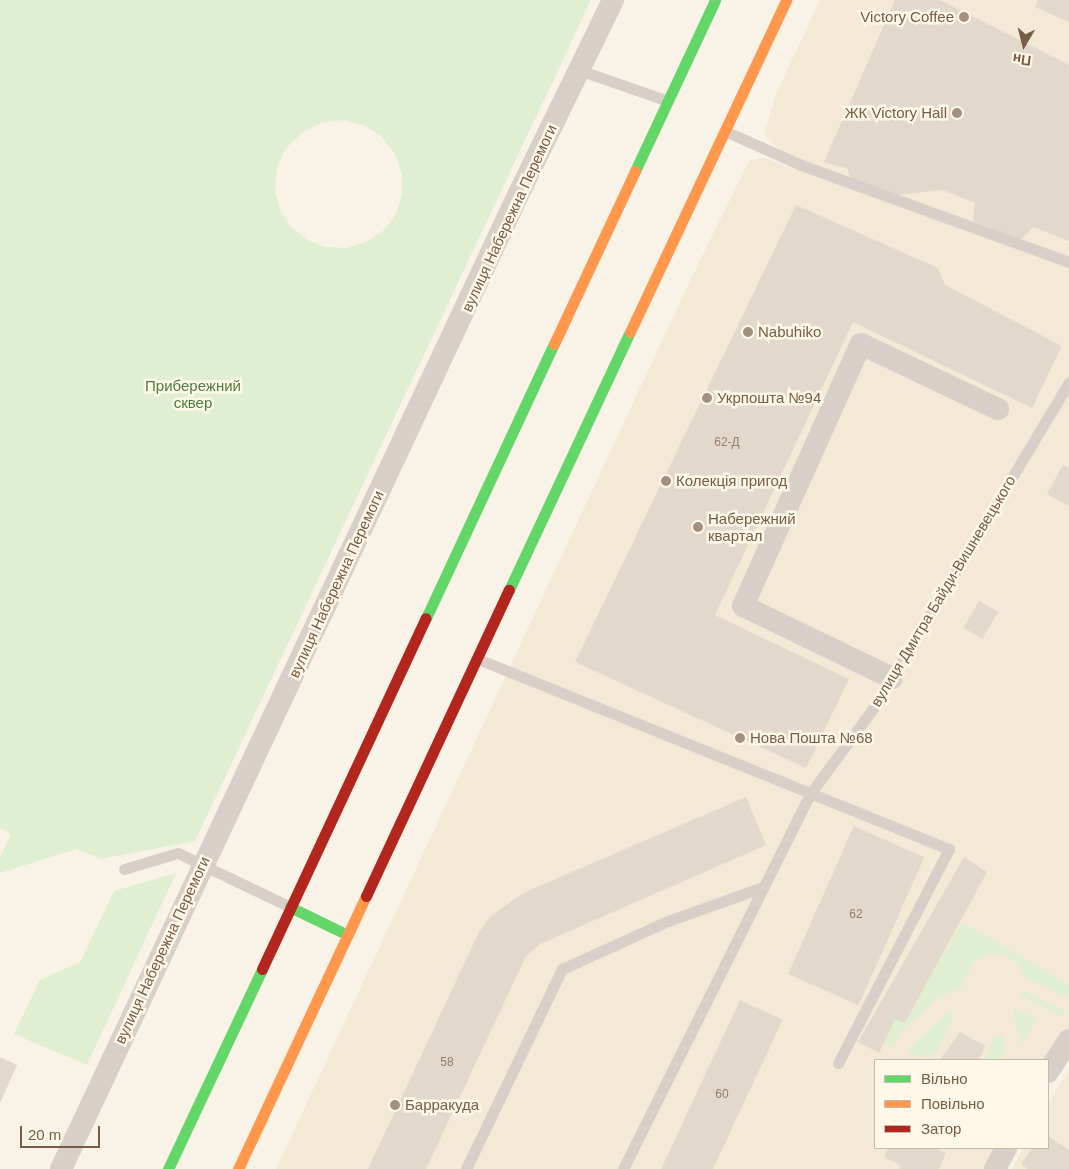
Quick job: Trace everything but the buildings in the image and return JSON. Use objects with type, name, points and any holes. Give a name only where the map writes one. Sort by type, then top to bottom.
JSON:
[{"type":"main road","points":[[168,1169],[715,0]]},
{"type":"main road","points":[[238,1169],[786,0]]},
{"type":"main road","points":[[290,907],[348,935]]},
{"type":"street","name":"вулиця Набережна Перемоги","points":[[60,1169],[579,70],[614,0]]},
{"type":"street","points":[[892,678],[743,606],[861,344],[998,409]]},
{"type":"street","points":[[1049,1070],[1069,1040]]},
{"type":"street","points":[[995,1169],[1005,1149]]},
{"type":"lane","points":[[579,70],[668,102]]},
{"type":"lane","points":[[724,131],[800,165],[1069,262]]},
{"type":"lane","name":"вулиця Дмитра Байди-Вишневецького","points":[[623,1169],[763,886],[784,852],[810,794],[892,678],[1069,382]]},
{"type":"lane","points":[[478,659],[810,794],[830,798],[949,849],[838,1063]]},
{"type":"lane","points":[[124,869],[178,853],[290,907]]},
{"type":"lane","points":[[466,1169],[562,970],[668,921],[763,886]]},
{"type":"shaded area","name":"ЖК Victory Hall","points":[[820,0],[1069,0],[1069,260],[790,159],[764,135],[775,96]]},
{"type":"shaded area","points":[[764,158],[1069,268],[1069,1034],[1049,1059],[874,1059],[874,1149],[1000,1149],[989,1169],[276,1169],[688,285],[749,161]]},
{"type":"shaded area","points":[[1069,1070],[1069,1169],[1012,1169],[1022,1149],[1049,1149],[1049,1102]]},
{"type":"green space","name":"Прибережний сквер","points":[[0,0],[591,0],[195,841],[101,859],[76,849],[0,873],[0,857],[11,834],[0,828]],"holes":[[[342,120],[364,125],[382,137],[395,154],[402,174],[402,194],[396,214],[383,231],[366,242],[347,248],[326,247],[307,240],[291,227],[280,210],[275,189],[277,167],[286,148],[302,133],[321,123]]]},
{"type":"green space","points":[[176,873],[87,1065],[14,1034],[40,980],[80,962],[114,891]]},
{"type":"green space","points":[[962,922],[1069,985],[1069,998],[1023,976],[1017,963],[1003,954],[986,954],[973,963],[961,988],[937,998],[900,1033],[892,1048],[884,1044],[895,1019],[905,1023]]},
{"type":"green space","points":[[1023,990],[1065,1011],[1062,1016],[1020,996]]},
{"type":"green space","points":[[1014,1008],[1036,1019],[1021,1045],[1013,1011]]},
{"type":"green space","points":[[950,1009],[954,1016],[937,1052],[921,1058],[907,1051]]},
{"type":"green space","points":[[1003,1035],[1003,1059],[984,1059],[995,1036]]},
{"type":"traffic: fast","points":[[635,171],[715,0]]},
{"type":"traffic: fast","points":[[509,590],[630,332]]},
{"type":"traffic: fast","points":[[426,618],[554,344]]},
{"type":"traffic: fast","points":[[290,907],[348,935]]},
{"type":"traffic: fast","points":[[168,1169],[262,969]]},
{"type":"traffic: slow","points":[[630,332],[786,0]]},
{"type":"traffic: slow","points":[[554,344],[635,171]]},
{"type":"traffic: slow","points":[[238,1169],[366,896]]},
{"type":"traffic: jam","points":[[366,896],[509,590]]},
{"type":"traffic: jam","points":[[262,969],[426,618]]},
{"type":"place","name":"Victory Coffee","points":[[964,17]]},
{"type":"place","name":"ЖК Victory Hall","points":[[957,113]]},
{"type":"place","name":"Nabuhiko","points":[[748,332]]},
{"type":"place","name":"Укрпошта №94","points":[[707,398]]},
{"type":"place","name":"Колекція пригод","points":[[666,481]]},
{"type":"place","name":"Набережний квартал","points":[[698,527]]},
{"type":"place","name":"Нова Пошта №68","points":[[740,738]]},
{"type":"place","name":"Барракуда","points":[[395,1105]]}]
